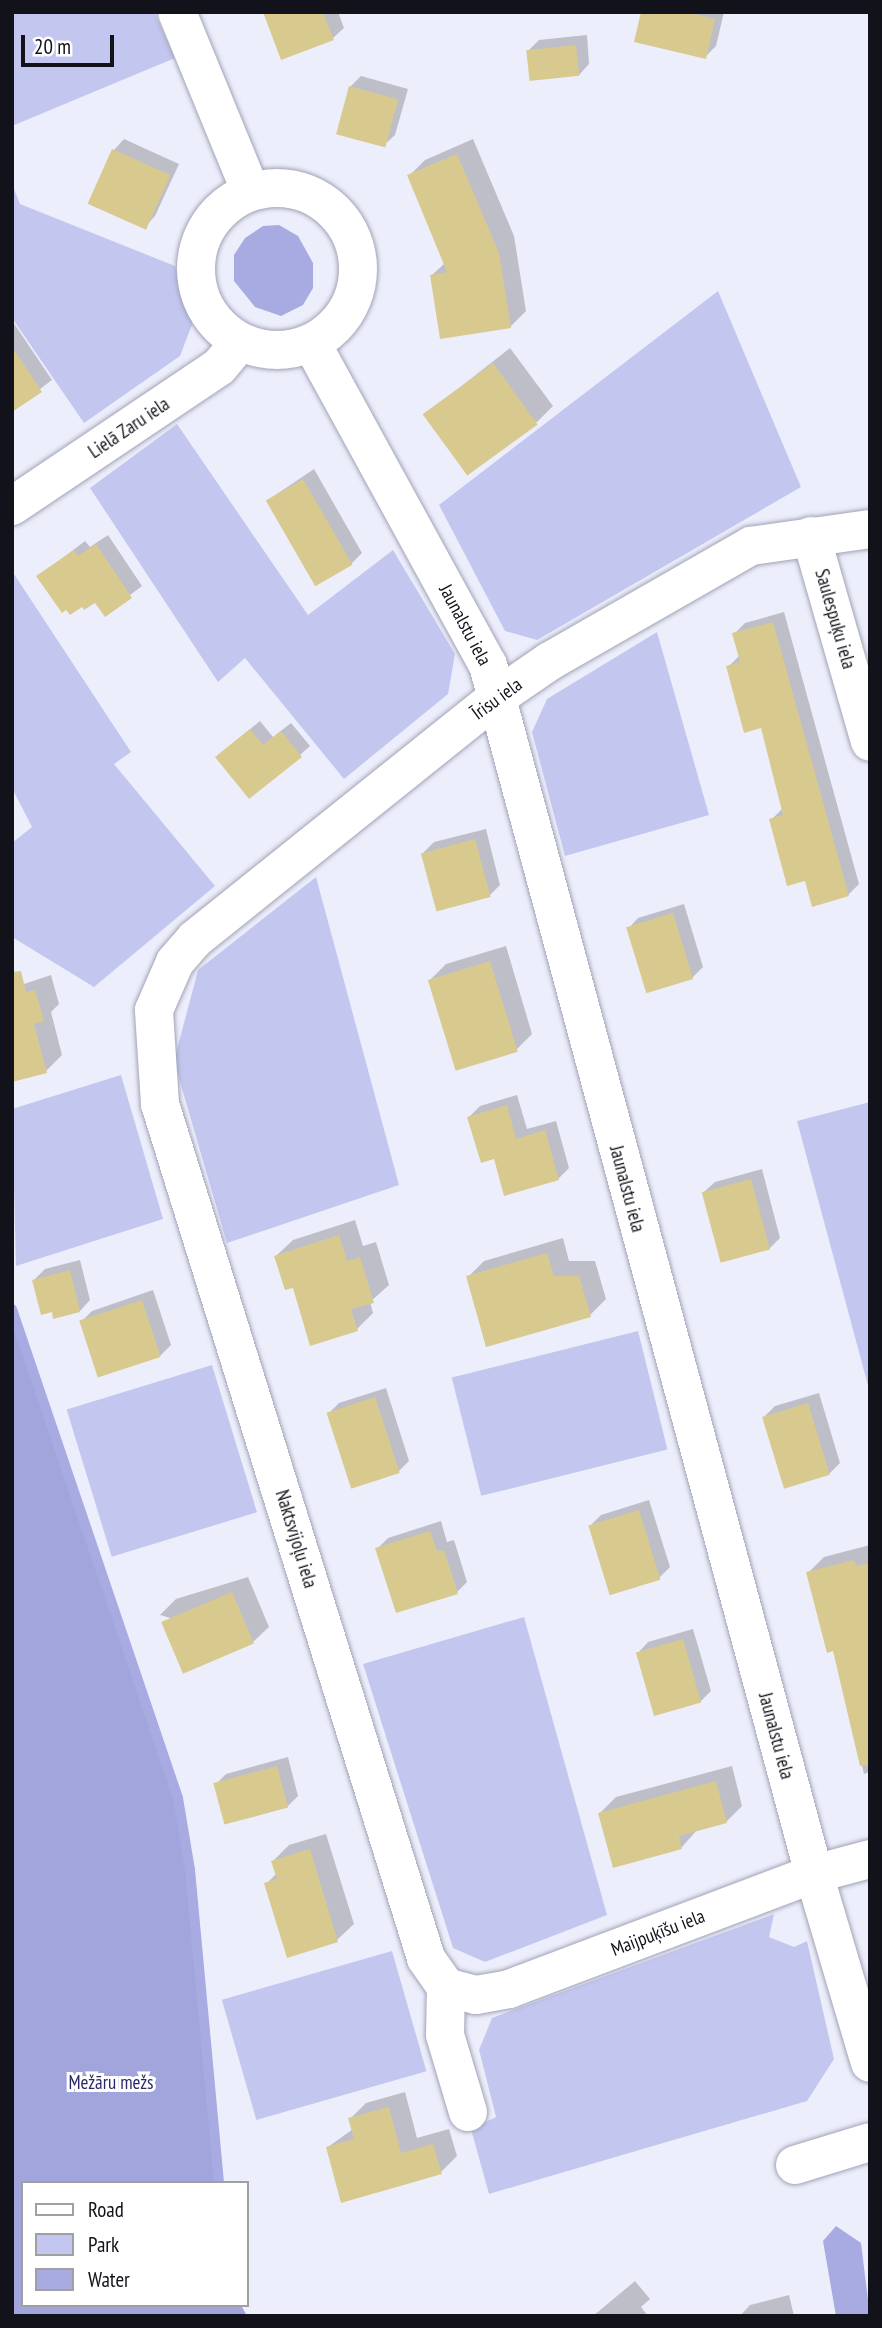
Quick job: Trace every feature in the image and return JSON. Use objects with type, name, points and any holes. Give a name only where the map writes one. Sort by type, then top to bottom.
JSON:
[{"type":"street","points":[[177,12],[250,190]]},
{"type":"street","points":[[292,187],[329,204],[354,238],[359,279],[354,292],[344,317],[312,344],[275,352],[239,342],[210,317],[195,282],[198,244],[218,211],[250,190],[292,187]]},
{"type":"street","name":"Lielā Zaru iela","points":[[12,506],[219,367],[239,342]]},
{"type":"street","name":"Jaunalstu iela","points":[[312,344],[488,665],[814,1874],[870,2063]]},
{"type":"street","name":"Īrisu iela","points":[[175,962],[195,939],[496,698],[550,661],[751,546],[870,529]]},
{"type":"street","name":"Saulespuķu iela","points":[[811,536],[870,742]]},
{"type":"street","name":"Naktsvijoļu iela","points":[[175,962],[154,1010],[160,1104],[426,1958],[446,1987]]},
{"type":"street","name":"Maijpuķīšu iela","points":[[446,1987],[476,1995],[509,1989],[814,1874],[870,1860]]},
{"type":"street","points":[[446,1987],[445,2035],[468,2112]]},
{"type":"street","points":[[795,2165],[870,2142]]},
{"type":"green space","points":[[12,12],[154,12],[175,58],[12,126]]},
{"type":"green space","points":[[12,184],[20,204],[175,266],[193,322],[180,356],[84,423],[12,318]]},
{"type":"green space","points":[[718,291],[801,487],[537,640],[505,631],[439,505]]},
{"type":"green space","points":[[177,424],[308,615],[393,550],[455,654],[448,694],[344,779],[245,658],[218,682],[90,488]]},
{"type":"green space","points":[[12,571],[131,752],[114,764],[215,886],[94,987],[12,937],[12,843],[32,827],[12,788]]},
{"type":"green space","points":[[657,632],[709,815],[565,856],[532,732],[547,699]]},
{"type":"green space","points":[[316,877],[399,1185],[227,1243],[174,1061],[198,970]]},
{"type":"green space","points":[[121,1075],[163,1219],[16,1266],[12,1109]]},
{"type":"green space","points":[[870,1102],[870,1393],[797,1121]]},
{"type":"green space","name":"Mežāru mežs","points":[[12,1309],[178,1798],[190,1870],[219,2181],[21,2181],[21,2307],[242,2307],[247,2316],[12,2316]]},
{"type":"green space","points":[[638,1331],[668,1449],[481,1496],[452,1377]]},
{"type":"green space","points":[[212,1365],[257,1512],[112,1557],[67,1409]]},
{"type":"green space","points":[[524,1617],[607,1915],[485,1962],[453,1948],[363,1664]]},
{"type":"green space","points":[[774,1914],[769,1937],[794,1947],[807,1941],[834,2059],[807,2101],[489,2194],[471,2129],[496,2117],[479,2050],[492,2018]]},
{"type":"green space","points":[[392,1951],[426,2071],[256,2120],[222,2000]]},
{"type":"water","points":[[279,225],[298,236],[313,263],[313,288],[303,305],[281,316],[255,307],[234,281],[234,255],[245,238],[263,226]]},
{"type":"water","points":[[836,2226],[861,2243],[870,2316],[836,2316],[823,2241]]},
{"type":"building","points":[[263,12],[323,12],[334,40],[281,60]]},
{"type":"building","points":[[641,12],[686,12],[715,19],[706,59],[634,42]]},
{"type":"building","points":[[576,45],[579,76],[530,81],[526,50]]},
{"type":"building","points":[[349,86],[398,99],[385,147],[336,134]]},
{"type":"building","points":[[112,149],[170,175],[146,230],[88,204]]},
{"type":"building","points":[[457,154],[499,253],[511,328],[440,339],[430,275],[447,272],[407,175]]},
{"type":"building","points":[[12,347],[42,392],[12,412]]},
{"type":"building","points":[[493,363],[538,424],[467,476],[423,414]]},
{"type":"building","points":[[303,479],[352,565],[315,586],[266,500]]},
{"type":"building","points":[[96,544],[132,598],[105,617],[95,603],[70,615],[66,610],[62,613],[36,576],[74,550],[78,556]]},
{"type":"building","points":[[773,622],[849,896],[812,907],[805,881],[787,886],[769,819],[783,815],[761,728],[744,733],[726,666],[740,662],[732,633]]},
{"type":"building","points":[[250,729],[263,745],[281,731],[302,757],[249,799],[215,757]]},
{"type":"building","points":[[475,839],[491,897],[436,911],[421,853]]},
{"type":"building","points":[[673,913],[693,979],[646,993],[626,927]]},
{"type":"building","points":[[490,961],[518,1052],[456,1071],[428,980]]},
{"type":"building","points":[[21,971],[26,992],[35,990],[44,1021],[34,1024],[47,1073],[12,1082],[12,972]]},
{"type":"building","points":[[507,1105],[516,1139],[545,1130],[559,1180],[504,1196],[494,1159],[481,1163],[467,1117]]},
{"type":"building","points":[[751,1179],[770,1250],[721,1263],[702,1192]]},
{"type":"building","points":[[339,1235],[347,1261],[360,1257],[374,1303],[351,1309],[358,1331],[310,1346],[293,1288],[285,1290],[274,1256]]},
{"type":"building","points":[[547,1253],[554,1276],[579,1276],[591,1317],[486,1347],[466,1276]]},
{"type":"building","points":[[70,1270],[80,1312],[53,1319],[52,1312],[41,1315],[32,1280]]},
{"type":"building","points":[[142,1300],[161,1357],[98,1377],[79,1320]]},
{"type":"building","points":[[375,1397],[400,1473],[351,1489],[326,1413]]},
{"type":"building","points":[[808,1403],[830,1475],[784,1489],[762,1417]]},
{"type":"building","points":[[639,1510],[660,1580],[610,1595],[588,1525]]},
{"type":"building","points":[[430,1531],[437,1551],[444,1550],[458,1594],[396,1613],[375,1548]]},
{"type":"building","points":[[854,1560],[856,1566],[870,1563],[870,1765],[860,1766],[833,1651],[827,1653],[806,1572]]},
{"type":"building","points":[[232,1592],[254,1644],[183,1674],[161,1622]]},
{"type":"building","points":[[683,1639],[701,1702],[654,1716],[636,1653]]},
{"type":"building","points":[[277,1766],[288,1808],[224,1825],[213,1783]]},
{"type":"building","points":[[716,1781],[727,1823],[679,1836],[682,1849],[613,1868],[598,1813]]},
{"type":"building","points":[[310,1849],[338,1942],[287,1958],[264,1883],[277,1879],[271,1861]]},
{"type":"building","points":[[389,2107],[401,2153],[433,2144],[442,2174],[341,2203],[326,2147],[354,2139],[348,2118]]},
{"type":"waterway","points":[[12,1309],[178,1798],[190,1870],[219,2181]]}]
